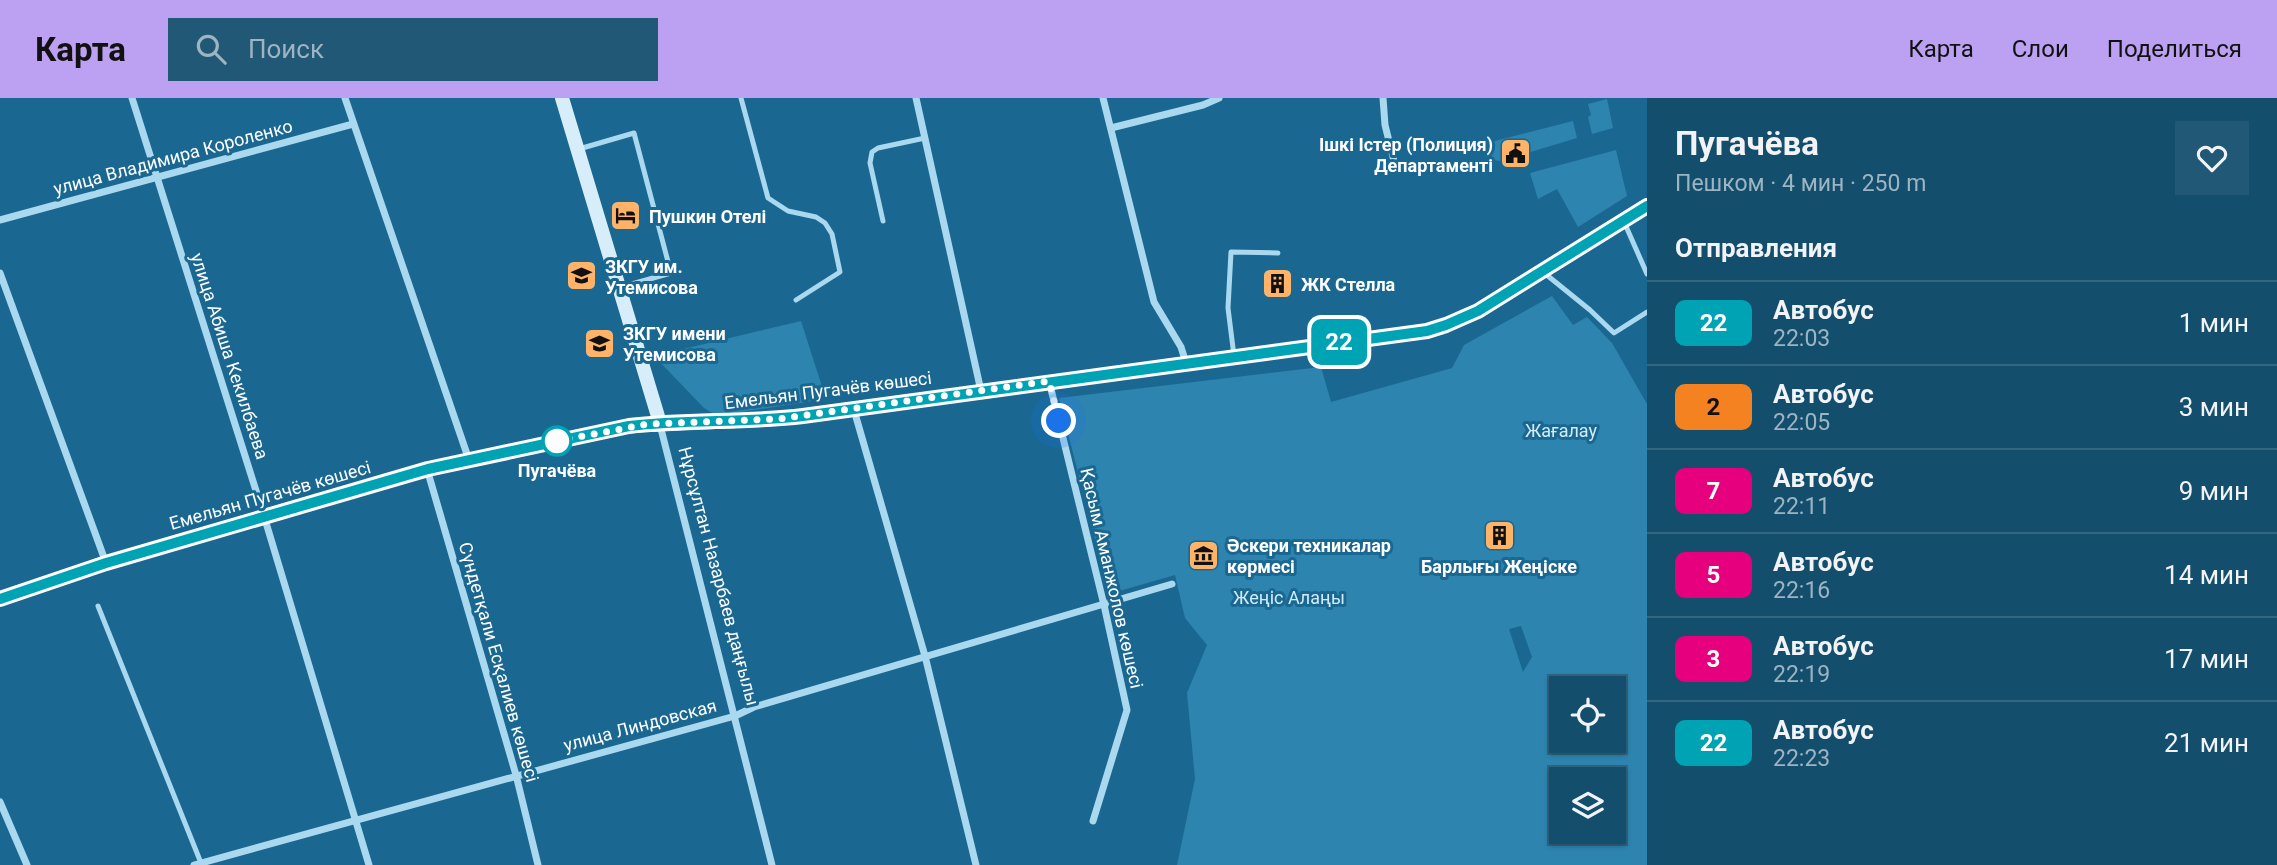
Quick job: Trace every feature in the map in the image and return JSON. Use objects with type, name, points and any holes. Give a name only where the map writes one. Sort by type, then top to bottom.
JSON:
[{"type":"street","name":"улица Абиша Кекилбаева","points":[[132,98],[264,516],[369,865]]},
{"type":"street","points":[[345,98],[469,460]]},
{"type":"street","name":"Нұрсұлтан Назарбаев даңғылы","points":[[562,98],[660,423],[771,865]]},
{"type":"street","points":[[916,98],[981,391]]},
{"type":"street","points":[[1103,98],[1154,302],[1181,347],[1186,363]]},
{"type":"street","points":[[1111,128],[1203,105],[1219,98]]},
{"type":"street","points":[[1383,98],[1385,125],[1395,165]]},
{"type":"street","name":"улица Владимира Короленко","points":[[0,220],[353,124]]},
{"type":"street","name":"Емельян Пугачёв көшесі","points":[[0,599],[106,563],[428,469],[629,426],[778,419],[1427,331],[1478,311],[1647,206]]},
{"type":"street","points":[[0,273],[106,563]]},
{"type":"street","name":"Қасым Аманжолов көшесі","points":[[1049,381],[1127,710],[1093,821]]},
{"type":"street","points":[[853,410],[925,656],[976,865]]},
{"type":"street","name":"Сүндетқали Есқалиев көшесі","points":[[428,469],[516,775],[538,865]]},
{"type":"street","name":"улица Линдовская","points":[[199,864],[735,716],[754,707],[1172,584]]},
{"type":"street","points":[[0,802],[27,865]]},
{"type":"lane","points":[[741,98],[768,198],[788,211],[816,217],[825,223],[832,234],[840,272],[796,300]]},
{"type":"lane","points":[[576,150],[634,133],[671,273],[618,288]]},
{"type":"lane","points":[[883,221],[870,163],[873,152],[878,148],[925,138]]},
{"type":"lane","points":[[1623,221],[1647,274]]},
{"type":"lane","points":[[1234,356],[1228,308],[1231,252],[1278,253]]},
{"type":"lane","points":[[1542,272],[1614,333],[1647,312]]},
{"type":"lane","points":[[99,606],[199,864]]},
{"type":"green space","points":[[1607,99],[1613,128],[1592,134],[1588,104]]},
{"type":"green space","points":[[1573,121],[1577,138],[1501,161],[1492,160],[1487,143]]},
{"type":"green space","points":[[1616,150],[1627,196],[1578,227],[1557,189],[1538,199],[1530,173]]},
{"type":"green space","points":[[1552,296],[1573,325],[1587,317],[1612,343],[1647,404],[1647,865],[1177,865],[1195,779],[1187,693],[1207,645],[1185,618],[1175,575],[1109,594],[1059,398],[1321,367],[1331,402],[1452,368],[1464,345]],"holes":[[[1521,626],[1532,657],[1523,672],[1509,629]]]},
{"type":"green space","points":[[801,321],[826,399],[714,414],[704,408],[654,356]]},
{"type":"bus line","name":"22","points":[[0,599],[106,563],[428,469],[629,426],[778,419],[1427,331],[1478,311],[1647,206]]},
{"type":"place","name":"Ішкі Істер (Полиция) Департаменті","points":[[1516,154]]},
{"type":"place","name":"Пушкин Отелі","points":[[626,216]]},
{"type":"place","name":"ЗКГУ им. Утемисова","points":[[582,276]]},
{"type":"place","name":"ЖК Стелла","points":[[1278,284]]},
{"type":"place","name":"ЗКГУ имени Утемисова","points":[[600,343]]},
{"type":"place","name":"Пугачёва","points":[[557,441]]},
{"type":"place","name":"Барлығы Жеңіске","points":[[1499,536]]},
{"type":"place","name":"Әскери техникалар көрмесі","points":[[1204,555]]},
{"type":"route","points":[[557,441],[629,426],[778,419],[1049,381],[1059,421]]},
{"type":"park label","name":"Жағалау","points":[[1561,430]]},
{"type":"park label","name":"Жеңіс Алаңы","points":[[1289,597]]}]
